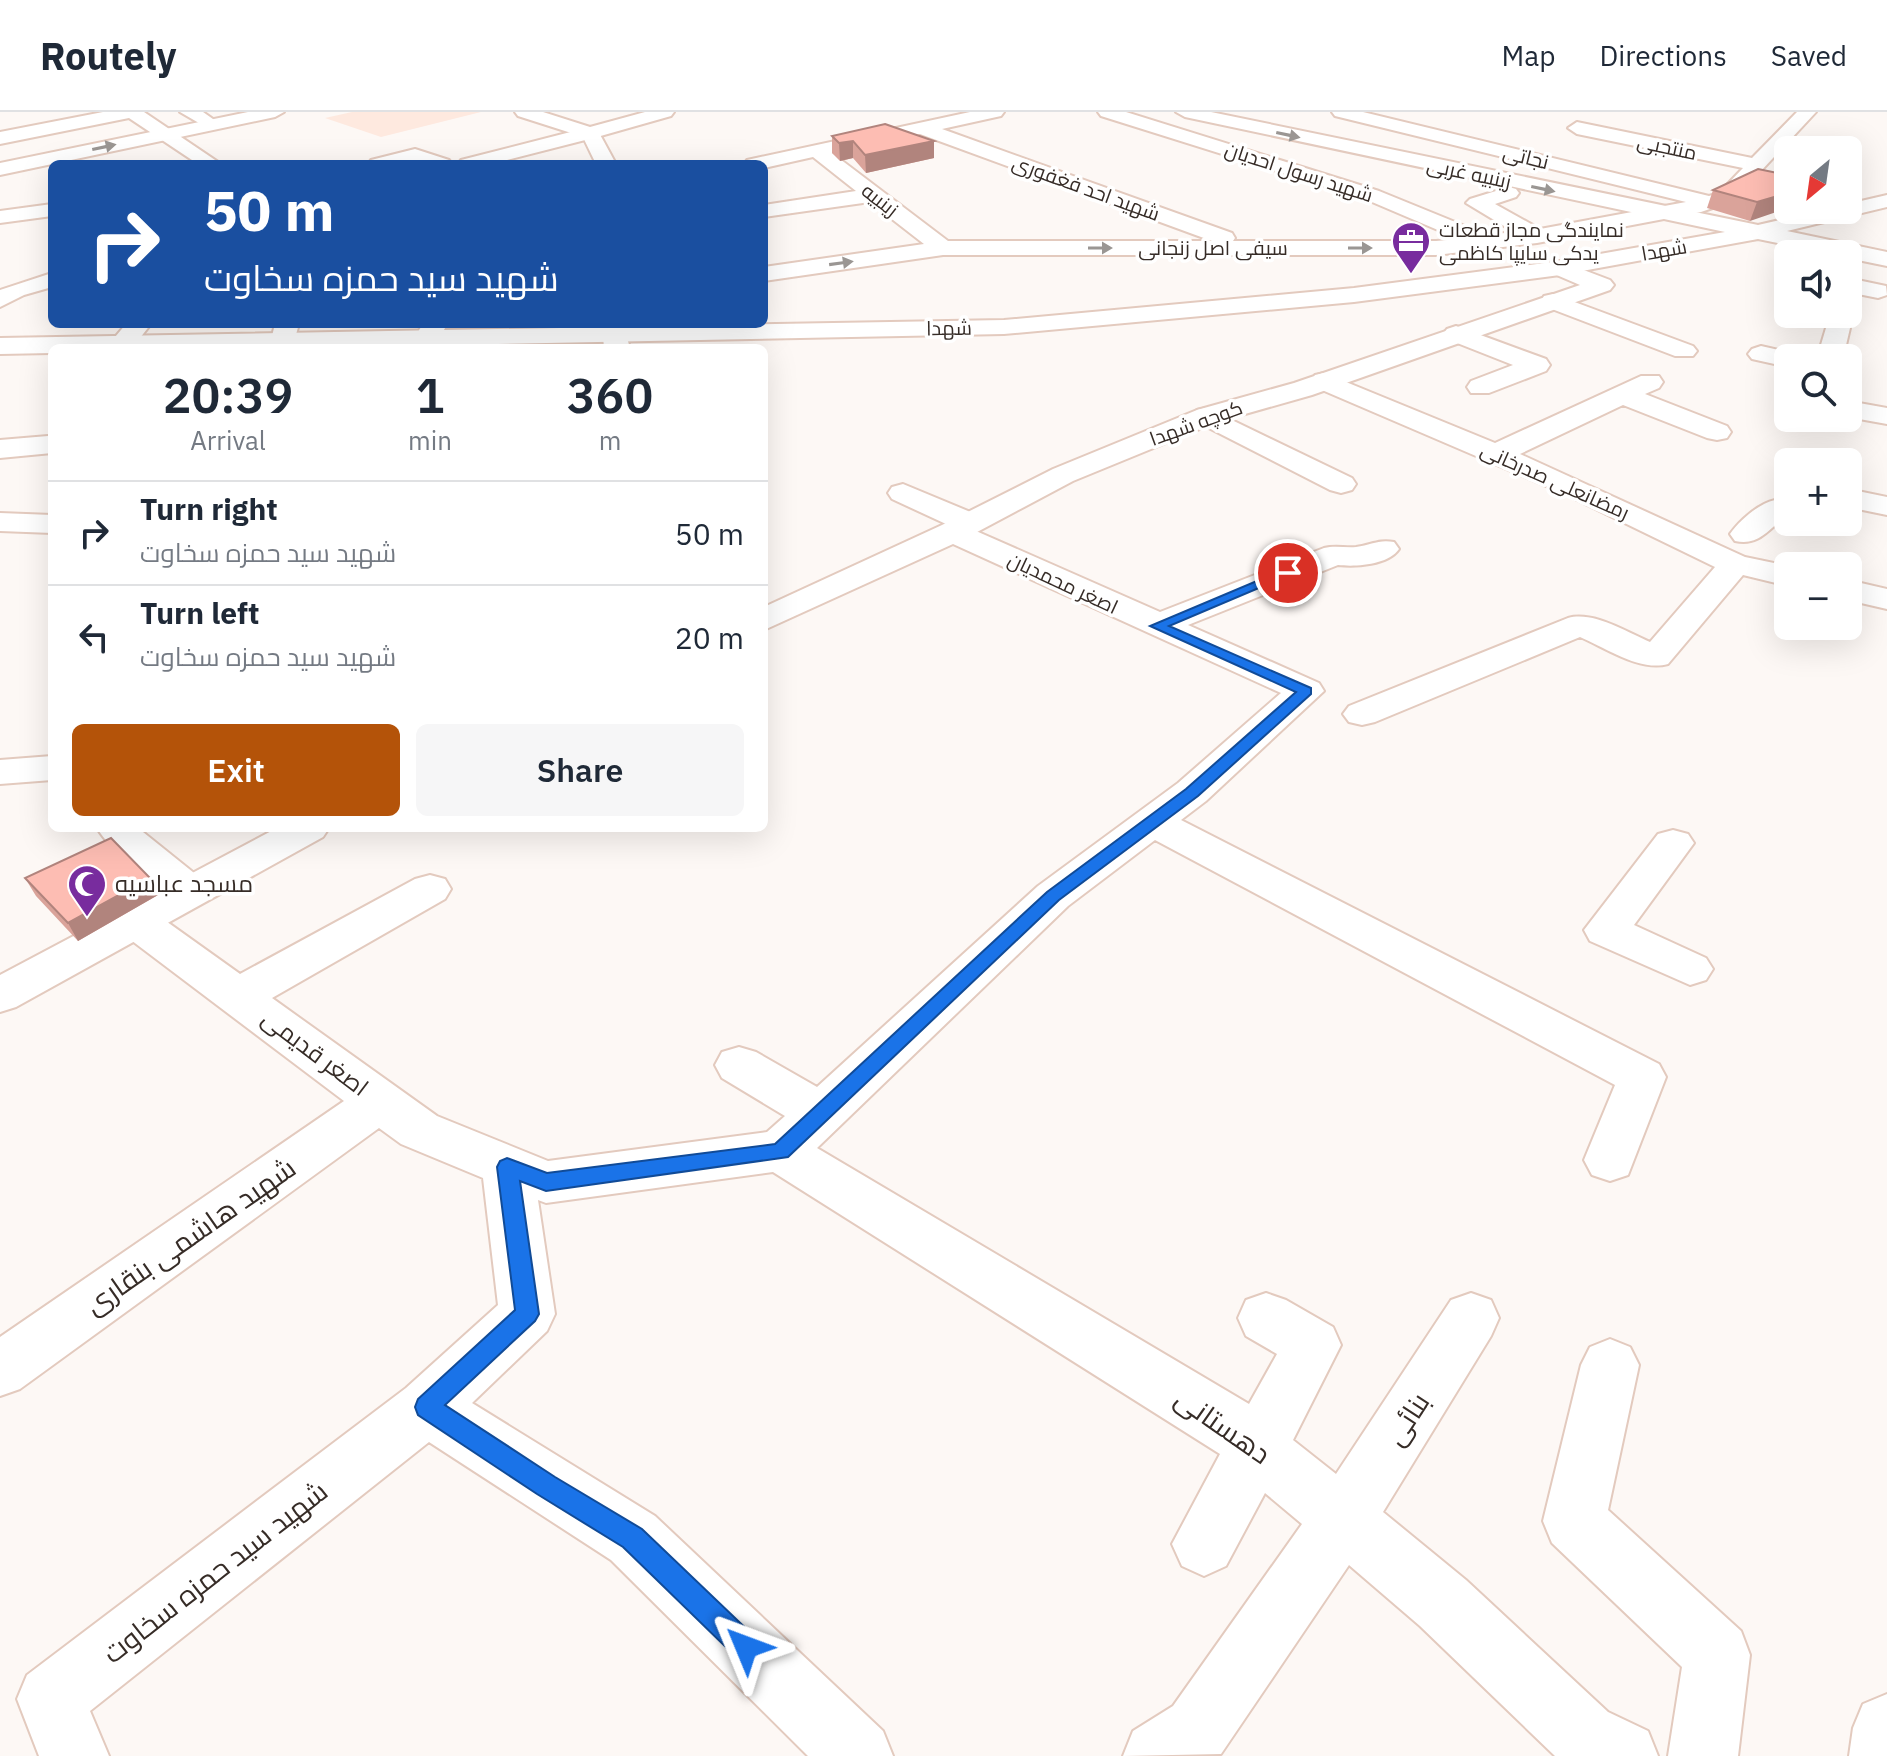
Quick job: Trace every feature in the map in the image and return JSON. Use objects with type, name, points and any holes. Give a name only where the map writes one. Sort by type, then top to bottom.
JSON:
[{"type":"street","points":[[0,138],[131,112],[205,160]]},
{"type":"street","points":[[189,112],[211,124]]},
{"type":"street","points":[[0,169],[275,112]]},
{"type":"street","points":[[524,112],[593,132]]},
{"type":"street","points":[[536,112],[593,132],[604,160]]},
{"type":"street","points":[[484,160],[665,112]]},
{"type":"street","name":"زینبیه غربی","points":[[1185,112],[1786,240]]},
{"type":"street","name":"نجاتی","points":[[1341,112],[1711,202]]},
{"type":"street","points":[[1711,202],[1726,197],[1807,112]]},
{"type":"street","points":[[768,161],[981,113]]},
{"type":"street","points":[[1397,126],[1434,115]]},
{"type":"street","name":"شهید رسول احدیان","points":[[1109,127],[1136,121],[1288,167],[1372,195],[1488,243]]},
{"type":"street","points":[[1109,127],[1160,128]]},
{"type":"street","name":"شهید احد فغفوری","points":[[921,128],[1251,248]]},
{"type":"street","name":"منتجبی","points":[[1577,128],[1757,165]]},
{"type":"street","name":"زینبیه","points":[[817,151],[943,248]]},
{"type":"street","points":[[394,160],[415,155],[430,160]]},
{"type":"street","points":[[1254,177],[1288,167]]},
{"type":"street","points":[[1509,193],[1477,203],[1537,236]]},
{"type":"street","points":[[768,210],[874,195]]},
{"type":"street","points":[[1325,205],[1372,195]]},
{"type":"street","name":"سیفی اصل زنجانی","points":[[768,273],[943,248],[1436,248],[1537,236],[1711,202]]},
{"type":"street","name":"شهدا","points":[[227,344],[285,332],[354,344],[430,337],[1004,327],[1217,310],[1560,268],[1754,233],[1883,205]]},
{"type":"street","points":[[0,217],[48,211]]},
{"type":"street","points":[[842,244],[923,233]]},
{"type":"street","name":"زینبیه غربی","points":[[1862,255],[1887,259]]},
{"type":"street","name":"کوچه شهدا","points":[[768,618],[961,528],[1063,475],[1207,416],[1324,381],[1602,285],[1560,268]]},
{"type":"street","points":[[0,300],[16,290],[48,281]]},
{"type":"street","points":[[1862,288],[1878,291]]},
{"type":"street","points":[[1553,301],[1684,351]]},
{"type":"street","name":"شهدا","points":[[0,346],[131,334],[214,344]]},
{"type":"street","points":[[1456,334],[1537,365],[1480,387]]},
{"type":"street","points":[[1761,354],[1774,356]]},
{"type":"street","points":[[1512,374],[1596,407]]},
{"type":"street","name":"رمضانعلی صدرخانی","points":[[1324,381],[1578,489],[1740,549],[1774,568]]},
{"type":"street","points":[[1496,454],[1650,382]]},
{"type":"street","points":[[1622,395],[1717,432]]},
{"type":"street","points":[[1862,412],[1887,416]]},
{"type":"street","points":[[1207,416],[1341,484]]},
{"type":"street","points":[[0,449],[48,445]]},
{"type":"street","points":[[1539,506],[1578,489]]},
{"type":"street","name":"اصغر محمدیان","points":[[903,493],[961,528],[1157,626],[1306,691],[1192,792],[1152,822]]},
{"type":"street","points":[[1862,501],[1887,506]]},
{"type":"street","points":[[1362,714],[1580,625],[1656,657],[1774,510]]},
{"type":"street","points":[[0,522],[48,524]]},
{"type":"street","points":[[1157,626],[1335,555],[1356,557],[1383,549]]},
{"type":"street","points":[[1862,593],[1887,599]]},
{"type":"street","points":[[0,772],[48,768]]},
{"type":"street","points":[[801,1132],[1053,896],[1152,822],[1642,1077],[1610,1160]]},
{"type":"street","points":[[120,832],[189,891]]},
{"type":"street","points":[[0,995],[301,832]]},
{"type":"street","points":[[1673,843],[1606,930],[1690,969]]},
{"type":"street","points":[[238,996],[430,889]]},
{"type":"street","name":"اصغر قدیمی","points":[[134,920],[419,1130],[546,1182],[801,1132]]},
{"type":"street","name":"دهستانی","points":[[739,1065],[801,1132],[1231,1426],[1443,1603],[1594,1749]]},
{"type":"street","name":"شهید هاشمی بنقاری","points":[[0,1370],[380,1101]]},
{"type":"street","name":"شهید سید حمزه سخاوت","points":[[74,1756],[51,1699],[427,1407],[527,1314],[507,1167]]},
{"type":"street","points":[[1204,1544],[1313,1345],[1266,1318]]},
{"type":"street","name":"بنائی","points":[[1343,1519],[1471,1318]]},
{"type":"street","points":[[1610,1365],[1574,1521],[1717,1655],[1703,1756]]},
{"type":"street","points":[[427,1407],[633,1538],[858,1756]]},
{"type":"street","points":[[1158,1756],[1197,1730],[1343,1519]]},
{"type":"street","points":[[1884,1756],[1887,1728]]},
{"type":"shaded area","points":[[352,112],[481,112],[381,137],[325,118]]},
{"type":"building","points":[[885,124],[934,141],[865,155],[853,141],[839,143],[832,136]]},
{"type":"building","points":[[1758,169],[1774,172],[1774,197],[1757,202],[1713,190]]},
{"type":"building","name":"مسجد عباسیه","points":[[111,838],[150,878],[68,923],[25,878]]},
{"type":"place","name":"نمایندگی مجاز قطعات یدکی سایپا کاظمی","points":[[1411,275]]},
{"type":"place","name":"مسجد عباسیه","points":[[87,918]]},
{"type":"route","points":[[746,1647],[633,1538],[427,1407],[527,1314],[507,1167],[546,1182],[780,1151],[1053,896],[1192,792],[1306,691],[1157,626],[1288,573]]}]
